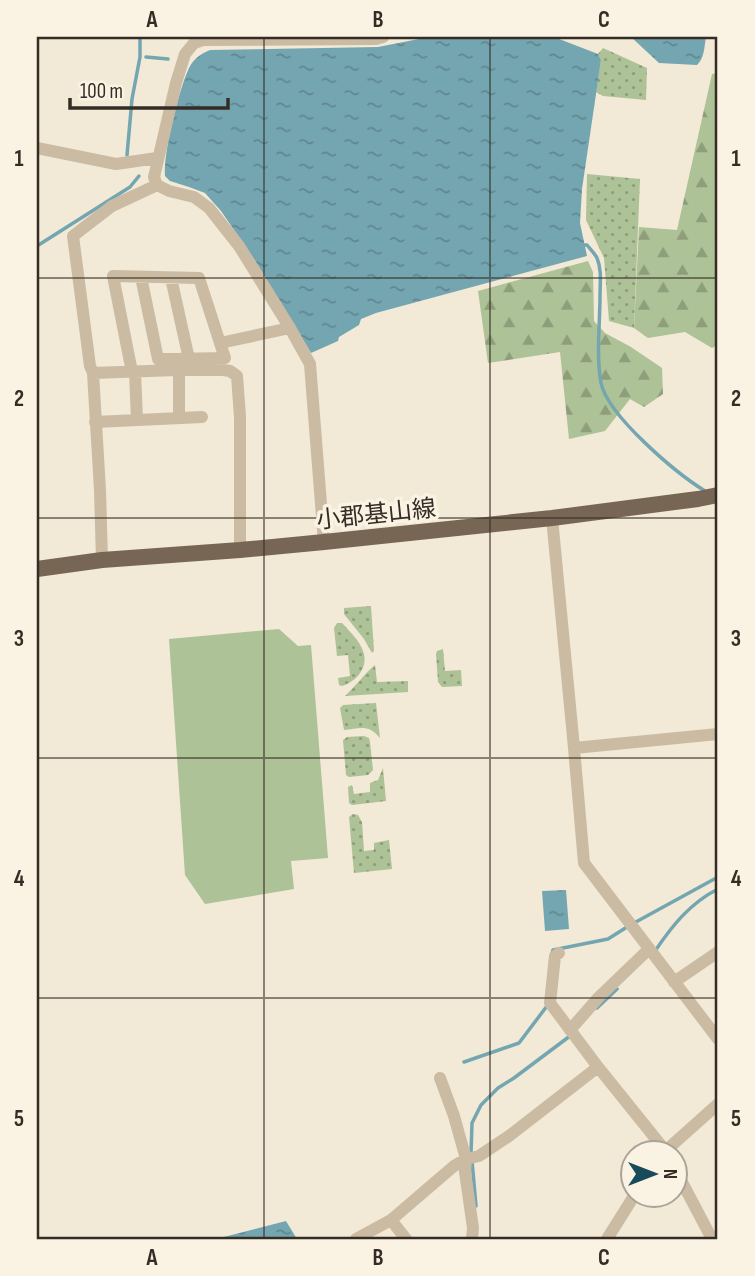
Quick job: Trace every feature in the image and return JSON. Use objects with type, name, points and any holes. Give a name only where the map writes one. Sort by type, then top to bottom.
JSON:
[{"type":"main road","name":"小郡基山線","points":[[37,569],[102,560],[240,550],[552,518],[711,496]]},
{"type":"street","points":[[324,542],[310,364],[239,246],[209,208],[194,197],[157,185],[154,177],[185,54],[194,43],[203,40],[383,37]]},
{"type":"street","points":[[37,148],[116,164],[157,158]]},
{"type":"street","points":[[102,560],[93,373],[73,236],[112,206],[157,185]]},
{"type":"street","points":[[93,373],[133,372],[225,358],[199,278],[113,276],[133,372],[136,420]]},
{"type":"street","points":[[141,277],[158,359],[180,365],[230,371],[237,376],[240,417],[240,550]]},
{"type":"street","points":[[171,278],[180,365],[179,418]]},
{"type":"street","points":[[220,343],[290,328]]},
{"type":"street","points":[[95,422],[202,417]]},
{"type":"street","points":[[552,518],[584,863],[718,1039]]},
{"type":"street","points":[[575,748],[718,734]]},
{"type":"street","points":[[570,1030],[599,997],[649,949]]},
{"type":"street","points":[[674,982],[718,952]]},
{"type":"street","points":[[559,953],[555,956],[550,1003],[656,1140]]},
{"type":"street","points":[[356,1239],[391,1220],[454,1166],[466,1158],[480,1156],[598,1067]]},
{"type":"street","points":[[440,1078],[466,1158],[472,1239]]},
{"type":"street","points":[[678,1140],[718,1104]]},
{"type":"street","points":[[688,1194],[712,1239]]},
{"type":"street","points":[[607,1239],[625,1210]]},
{"type":"street","points":[[391,1220],[406,1239]]},
{"type":"green space","points":[[603,48],[647,68],[646,100],[603,96],[596,92],[601,60],[598,54]]},
{"type":"green space","points":[[718,73],[718,345],[712,348],[685,332],[648,338],[634,328],[639,227],[677,230],[712,74]]},
{"type":"green space","points":[[587,174],[640,179],[634,328],[609,321],[604,258],[586,220]]},
{"type":"green space","points":[[588,261],[593,272],[594,321],[605,333],[662,368],[663,394],[644,407],[630,399],[605,431],[569,439],[560,352],[488,363],[478,291]]},
{"type":"green space","points":[[371,606],[372,653],[344,614],[344,608]]},
{"type":"green space","points":[[337,623],[342,623],[354,636],[362,647],[364,657],[360,673],[342,686],[339,685],[338,678],[350,676],[348,655],[337,656],[334,628]]},
{"type":"green space","points":[[279,629],[298,646],[311,645],[328,858],[291,861],[294,889],[205,904],[185,875],[169,639]]},
{"type":"green space","points":[[443,649],[445,671],[461,670],[462,686],[442,687],[438,682],[436,654]]},
{"type":"green space","points":[[375,665],[377,682],[408,681],[408,692],[345,696],[368,672]]},
{"type":"green space","points":[[376,703],[380,738],[368,729],[344,730],[340,708],[343,705]]},
{"type":"green space","points":[[347,737],[369,738],[373,770],[368,775],[349,777],[346,775],[343,740]]},
{"type":"green space","points":[[383,768],[386,801],[352,805],[349,803],[348,787],[352,785],[354,794],[370,792],[370,783],[378,780]]},
{"type":"green space","points":[[358,815],[362,822],[364,851],[374,850],[374,843],[389,840],[392,869],[354,873],[349,817]]},
{"type":"water","points":[[429,37],[554,37],[598,54],[601,60],[582,189],[580,223],[587,256],[376,313],[361,319],[359,325],[339,337],[338,341],[311,353],[254,259],[221,211],[205,193],[170,181],[165,176],[169,137],[185,78],[193,62],[210,50],[378,47]]},
{"type":"water","points":[[631,37],[706,37],[703,55],[697,65],[659,63]]},
{"type":"water","points":[[566,890],[569,929],[545,931],[542,891]]},
{"type":"water","points":[[286,1221],[297,1239],[216,1239]]},
{"type":"waterway","points":[[127,155],[132,99],[140,57],[140,37]]},
{"type":"waterway","points":[[146,57],[168,59]]},
{"type":"waterway","points":[[37,246],[130,187],[139,176]]},
{"type":"waterway","points":[[580,245],[587,245],[600,267],[599,362],[601,383],[606,396],[645,443],[705,491]]},
{"type":"waterway","points":[[718,775],[718,808]]},
{"type":"waterway","points":[[634,923],[718,877]]},
{"type":"waterway","points":[[655,951],[682,916],[718,889]]},
{"type":"waterway","points":[[552,954],[553,950],[608,939],[627,927]]},
{"type":"waterway","points":[[597,1008],[617,989]]},
{"type":"waterway","points":[[464,1062],[519,1043],[547,1006]]},
{"type":"waterway","points":[[471,1154],[472,1123],[481,1105],[498,1088],[570,1036]]},
{"type":"waterway","points":[[472,1161],[476,1206]]}]
